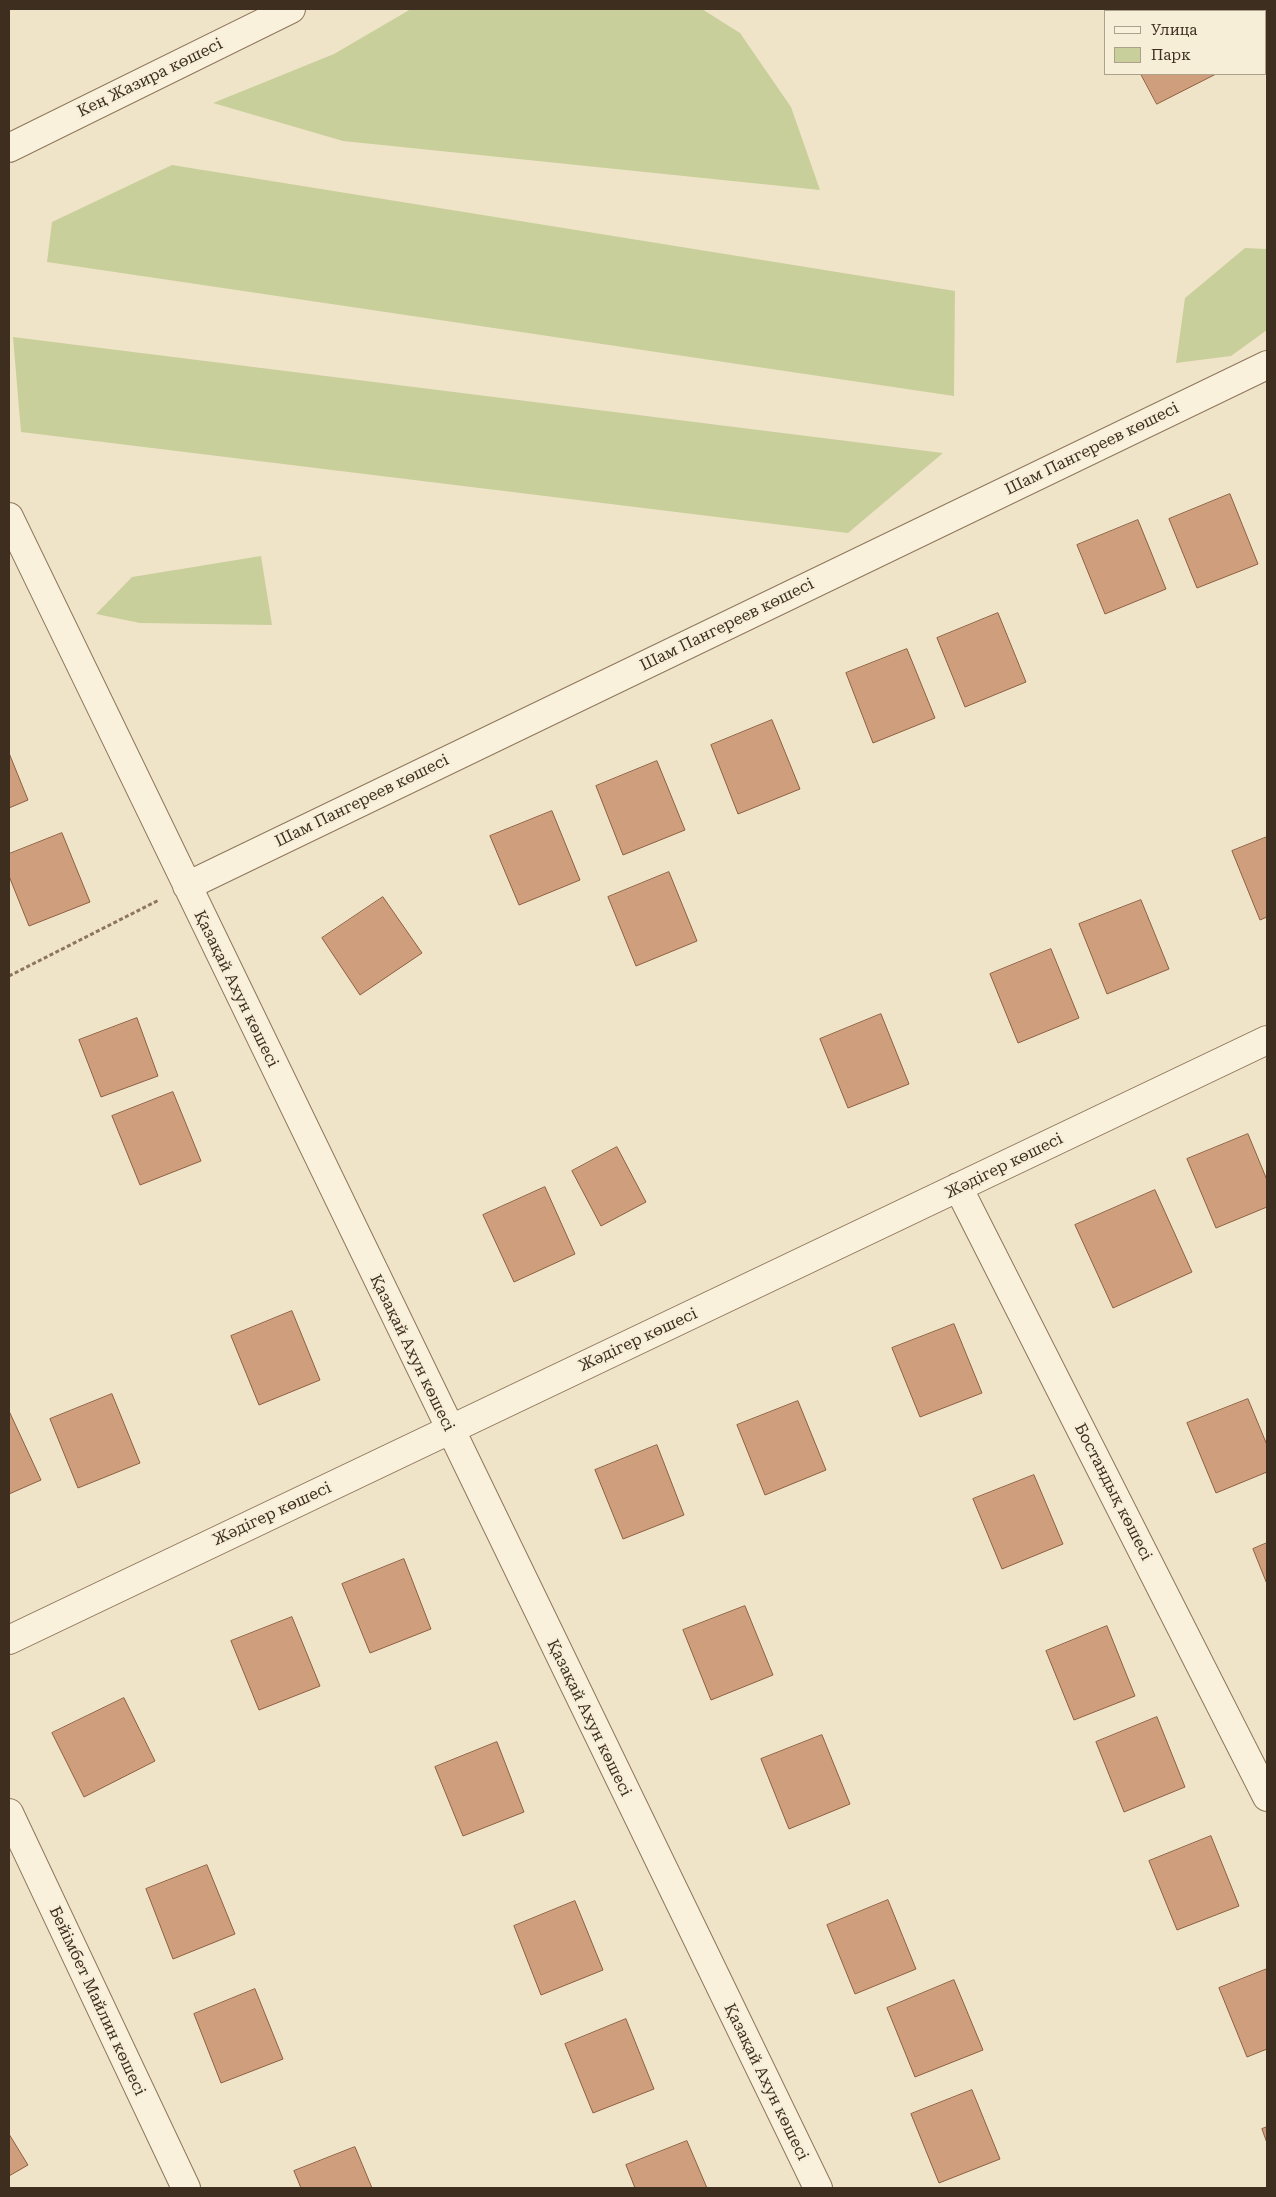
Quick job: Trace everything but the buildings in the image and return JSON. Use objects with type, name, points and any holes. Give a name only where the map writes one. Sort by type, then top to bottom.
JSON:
[{"type":"street","name":"Кең Жазира көшесі","points":[[9,148],[291,9]]},
{"type":"street","name":"Шам Пангереев көшесі","points":[[187,886],[1267,365]]},
{"type":"street","name":"Қазақай Ахун көшесі","points":[[9,517],[449,1430],[818,2188]]},
{"type":"street","name":"Жәдігер көшесі","points":[[9,1640],[1267,1040]]},
{"type":"street","name":"Бостандық көшесі","points":[[958,1188],[1267,1797]]},
{"type":"street","name":"Бейімбет Майлин көшесі","points":[[9,1813],[186,2188]]},
{"type":"path","points":[[9,976],[187,886]]},
{"type":"green space","points":[[411,9],[702,9],[740,33],[791,107],[820,190],[343,141],[213,103],[334,54]]},
{"type":"green space","points":[[172,165],[955,291],[954,396],[47,262],[52,222]]},
{"type":"green space","points":[[1245,248],[1267,249],[1267,330],[1231,356],[1176,363],[1185,298]]},
{"type":"green space","points":[[13,337],[943,453],[848,533],[21,432]]},
{"type":"green space","points":[[261,556],[272,625],[140,623],[96,614],[132,577]]}]
